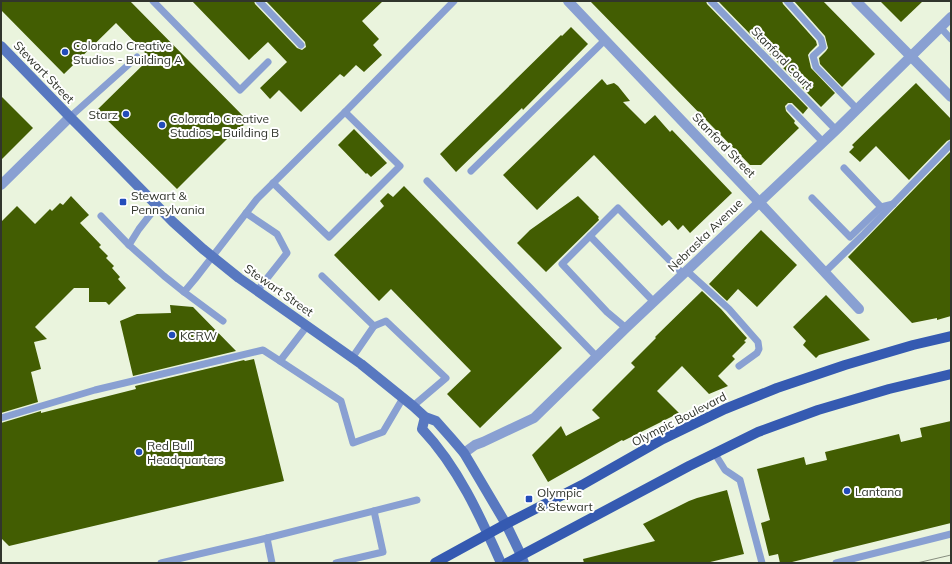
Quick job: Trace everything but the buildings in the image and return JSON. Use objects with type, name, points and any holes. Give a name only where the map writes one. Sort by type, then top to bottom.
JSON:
[{"type":"main road","name":"Olympic Boulevard","points":[[435,563],[506,524],[582,486],[663,439],[725,409],[777,388],[845,365],[913,345],[951,336]]},
{"type":"main road","points":[[507,563],[523,559],[689,466],[758,432],[818,410],[889,389],[951,374]]},
{"type":"street","name":"Stanford Street","points":[[568,1],[859,309]]},
{"type":"street","points":[[856,1],[951,97]]},
{"type":"street","name":"Nebraska Avenue","points":[[464,453],[475,445],[534,418],[596,356],[858,109],[951,17]]},
{"type":"street","name":"Stewart Street","points":[[1,46],[173,222],[212,256],[239,278],[352,358],[425,417],[436,421],[464,453],[506,524],[523,559]]},
{"type":"street","points":[[1,185],[70,117]]},
{"type":"street","points":[[425,417],[422,429],[445,457],[461,482],[501,563]]},
{"type":"lane","points":[[153,1],[240,90],[268,62]]},
{"type":"lane","points":[[259,1],[301,45]]},
{"type":"lane","points":[[184,292],[257,199],[454,1]]},
{"type":"lane","name":"Stanford Court","points":[[711,1],[836,130]]},
{"type":"lane","points":[[786,1],[821,39],[823,47],[813,56],[816,67],[858,109]]},
{"type":"lane","points":[[940,27],[951,39]]},
{"type":"lane","points":[[471,171],[605,40]]},
{"type":"lane","points":[[70,117],[137,57]]},
{"type":"lane","points":[[790,108],[823,142]]},
{"type":"lane","points":[[273,183],[329,238],[400,166],[345,112]]},
{"type":"lane","points":[[824,272],[864,234],[951,144]]},
{"type":"lane","points":[[844,168],[881,207]]},
{"type":"lane","points":[[427,181],[596,356]]},
{"type":"lane","points":[[812,198],[850,237],[881,207],[893,204]]},
{"type":"lane","points":[[130,245],[139,229],[157,206]]},
{"type":"lane","points":[[626,328],[607,312],[562,264],[618,208],[665,254],[729,309],[758,342],[759,349],[757,353],[739,366]]},
{"type":"lane","points":[[246,213],[277,234],[287,253],[257,291]]},
{"type":"lane","points":[[101,216],[164,276],[223,321]]},
{"type":"lane","points":[[590,236],[654,302]]},
{"type":"lane","points":[[322,276],[374,326]]},
{"type":"lane","points":[[352,358],[374,326],[386,321],[446,378],[413,406]]},
{"type":"lane","points":[[280,361],[306,326]]},
{"type":"lane","points":[[1,418],[95,390],[263,350],[341,401],[353,443],[383,432],[403,398]]},
{"type":"lane","points":[[714,454],[725,470],[740,480],[762,563]]},
{"type":"lane","points":[[161,563],[417,500]]},
{"type":"lane","points":[[336,563],[382,552],[374,511]]},
{"type":"lane","points":[[836,563],[951,534]]},
{"type":"lane","points":[[267,538],[272,563]]},
{"type":"tram line","points":[[917,563],[951,555]]},
{"type":"place","name":"Colorado Creative Studios - Building A","points":[[65,52]]},
{"type":"place","name":"Starz","points":[[126,114]]},
{"type":"place","name":"Colorado Creative Studios - Building B","points":[[162,125]]},
{"type":"place","name":"Stewart & Pennsylvania","points":[[123,202]]},
{"type":"place","name":"KCRW","points":[[172,335]]},
{"type":"place","name":"Red Bull Headquarters","points":[[139,452]]},
{"type":"place","name":"Lantana","points":[[847,491]]},
{"type":"place","name":"Olympic & Stewart","points":[[529,499]]}]
